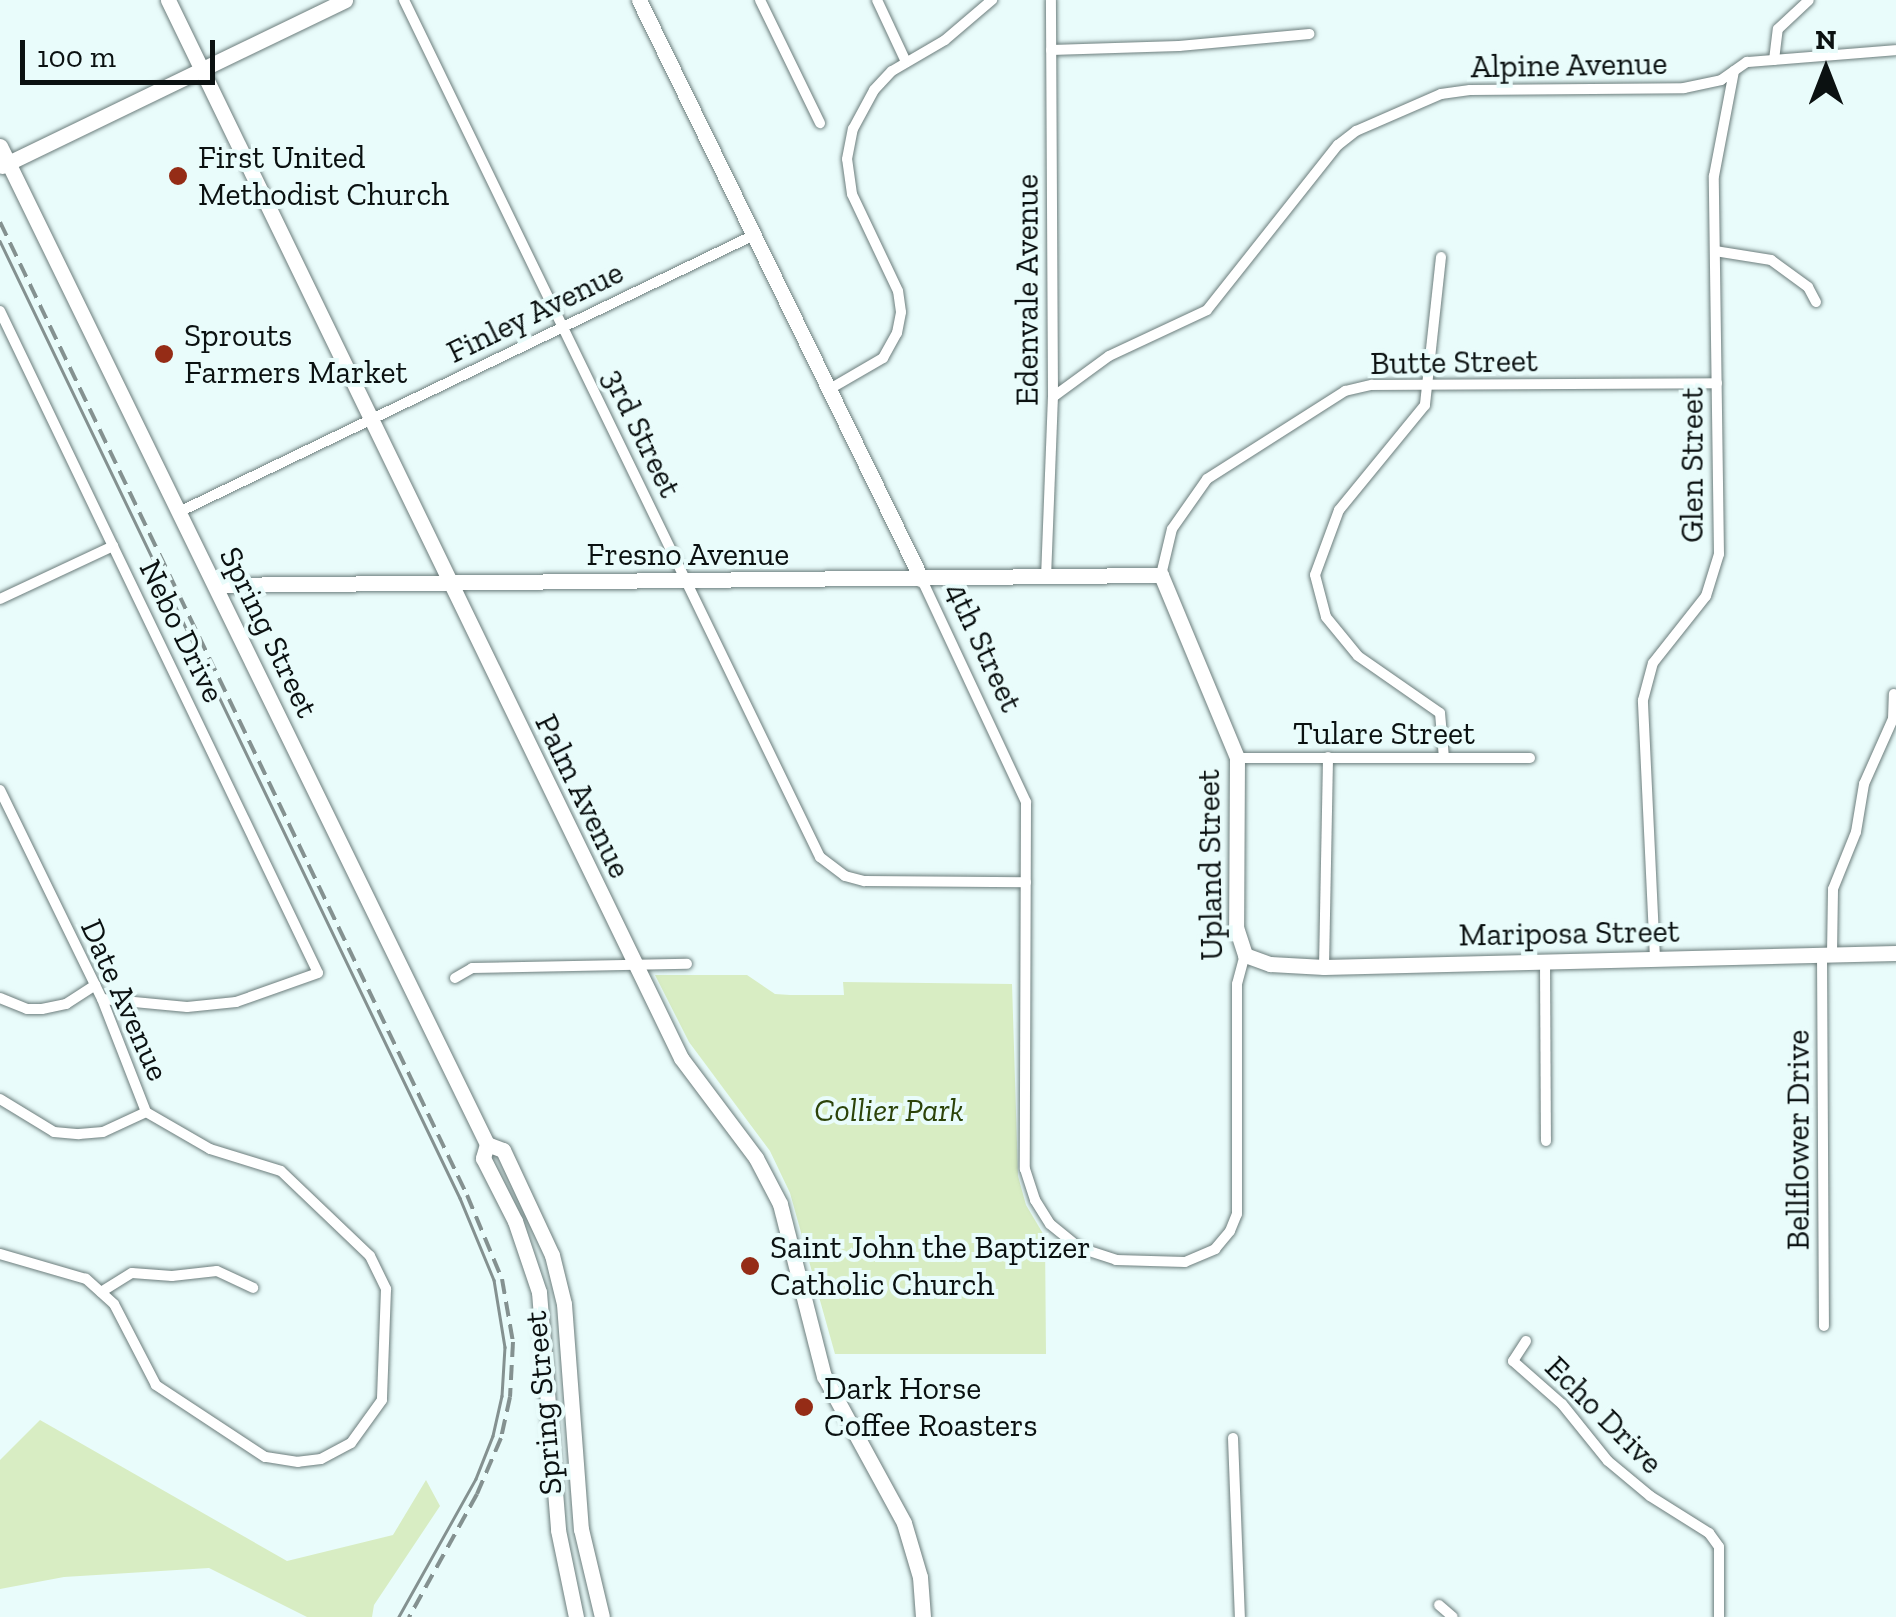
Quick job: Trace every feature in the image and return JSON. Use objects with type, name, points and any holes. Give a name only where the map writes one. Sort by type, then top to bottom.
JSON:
[{"type":"street","name":"Palm Avenue","points":[[168,0],[681,1058],[756,1158],[780,1204],[824,1376],[904,1523],[920,1577],[923,1617]]},
{"type":"street","points":[[4,165],[345,0]]},
{"type":"street","name":"3rd Street","points":[[404,0],[820,857],[845,876],[864,881],[1026,882]]},
{"type":"street","name":"4th Street","points":[[639,0],[1026,802],[1025,1168],[1035,1200],[1050,1224],[1098,1256],[1185,1262]]},
{"type":"street","points":[[760,0],[820,123]]},
{"type":"street","points":[[877,0],[906,62]]},
{"type":"street","points":[[828,390],[876,364],[893,342],[900,322],[898,291],[852,194],[848,158],[853,129],[874,90],[992,0]]},
{"type":"street","name":"Edenvale Avenue","points":[[1046,579],[1053,397],[1052,0]]},
{"type":"street","points":[[1774,60],[1778,28],[1809,0]]},
{"type":"street","points":[[1052,50],[1179,46],[1309,34]]},
{"type":"street","name":"Alpine Avenue","points":[[1053,397],[1109,356],[1206,310],[1332,152],[1356,132],[1441,94],[1462,90],[1684,88],[1721,80],[1748,62],[1896,50]]},
{"type":"street","name":"Glen Street","points":[[1654,958],[1643,700],[1652,663],[1698,609],[1720,554],[1714,176],[1734,71]]},
{"type":"street","name":"Spring Street","points":[[0,146],[4,165],[179,512],[487,1144],[502,1150],[552,1254],[564,1304],[580,1528],[602,1617]]},
{"type":"street","name":"Finley Avenue","points":[[179,512],[752,236]]},
{"type":"street","points":[[1716,251],[1771,260],[1808,287],[1816,302]]},
{"type":"street","points":[[1441,258],[1430,386],[1416,416],[1339,510],[1324,540],[1315,575],[1326,618],[1358,656],[1440,713],[1444,758]]},
{"type":"street","name":"Nebo Drive","points":[[0,311],[318,973],[236,1002],[187,1007],[102,999]]},
{"type":"street","name":"Butte Street","points":[[1161,575],[1167,544],[1179,514],[1219,470],[1345,391],[1372,385],[1717,383]]},
{"type":"street","points":[[0,599],[113,546]]},
{"type":"street","name":"Fresno Avenue","points":[[215,585],[1161,575]]},
{"type":"street","name":"Upland Street","points":[[1161,575],[1237,758],[1236,928],[1245,955],[1236,984],[1237,1214],[1215,1249],[1185,1262]]},
{"type":"street","name":"Bellflower Drive","points":[[1824,1326],[1827,954],[1834,889],[1856,832],[1864,784],[1893,719],[1894,694]]},
{"type":"street","points":[[1324,966],[1328,757]]},
{"type":"street","name":"Tulare Street","points":[[1237,758],[1530,758]]},
{"type":"street","name":"Date Avenue","points":[[0,790],[102,999],[146,1112],[210,1148],[282,1171],[361,1243],[386,1290],[382,1400],[351,1443],[321,1459],[298,1462],[265,1457],[156,1385],[114,1304],[86,1279],[0,1254]]},
{"type":"street","name":"Mariposa Street","points":[[1245,955],[1270,964],[1324,966],[1896,953]]},
{"type":"street","points":[[1545,961],[1546,1141]]},
{"type":"street","points":[[455,978],[472,968],[687,964]]},
{"type":"street","points":[[0,998],[27,1009],[42,1009],[66,1004],[94,985]]},
{"type":"street","points":[[0,1099],[54,1132],[103,1132],[146,1112]]},
{"type":"street","name":"Spring Street","points":[[487,1144],[482,1158],[515,1221],[539,1292],[558,1530],[576,1617]]},
{"type":"street","points":[[101,1292],[132,1274],[172,1276],[217,1271],[253,1288]]},
{"type":"street","name":"Echo Drive","points":[[1526,1340],[1513,1361],[1562,1404],[1608,1462],[1650,1496],[1709,1533],[1719,1547],[1719,1617]]},
{"type":"street","points":[[1233,1438],[1240,1617]]},
{"type":"street","points":[[1439,1605],[1453,1617]]},
{"type":"green space","name":"Collier Park","points":[[655,975],[747,975],[775,994],[790,995],[844,995],[843,982],[1012,984],[1018,1176],[1026,1205],[1045,1237],[1046,1354],[835,1354],[790,1193],[770,1151],[689,1042]]},
{"type":"green space","points":[[40,1420],[287,1561],[393,1535],[426,1480],[440,1506],[374,1605],[372,1617],[307,1617],[209,1568],[64,1577],[0,1589],[0,1460]]},
{"type":"tram line","points":[[0,241],[460,1198],[494,1280],[505,1347],[502,1396],[493,1436],[476,1479],[399,1617]]},
{"type":"railway","points":[[0,222],[467,1195],[502,1279],[513,1342],[510,1397],[501,1438],[477,1494],[409,1617]]},
{"type":"place","name":"First United Methodist Church","points":[[178,176]]},
{"type":"place","name":"Sprouts Farmers Market","points":[[164,354]]},
{"type":"place","name":"Saint John the Baptizer Catholic Church","points":[[750,1266]]},
{"type":"place","name":"Dark Horse Coffee Roasters","points":[[804,1407]]}]
